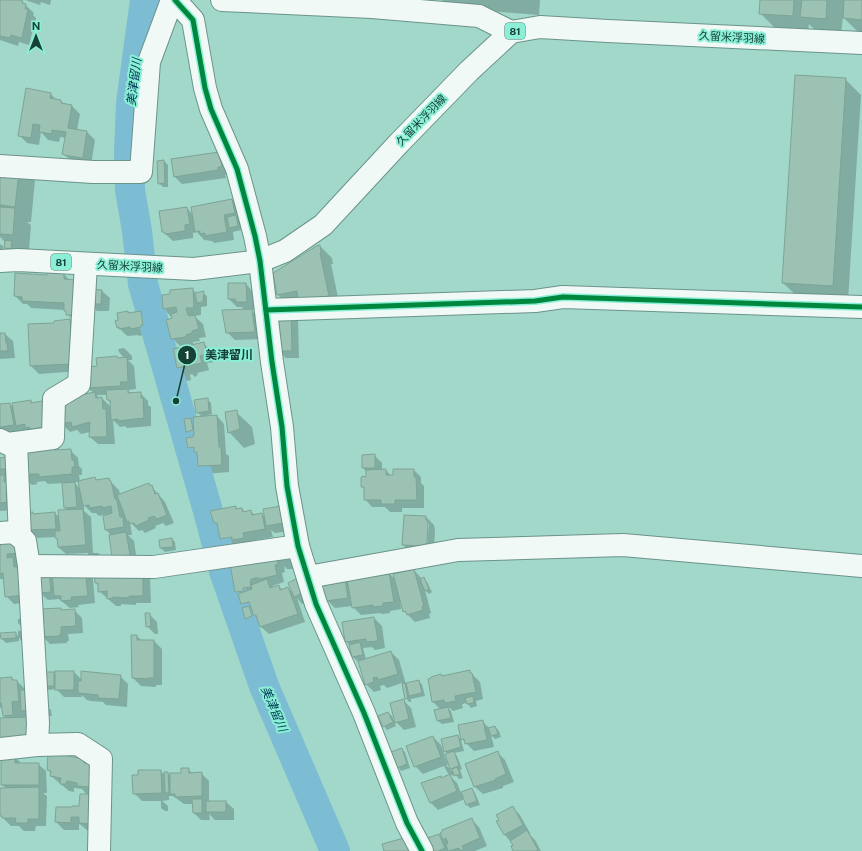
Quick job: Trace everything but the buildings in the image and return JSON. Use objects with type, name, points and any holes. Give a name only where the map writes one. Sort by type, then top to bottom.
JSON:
[{"type":"street","points":[[0,166],[93,172],[141,172],[149,62],[172,0]]},
{"type":"street","points":[[175,0],[193,20],[205,88],[211,109],[237,170],[255,236],[260,261],[272,362],[282,427],[287,486],[298,546],[316,604],[364,713],[408,823],[422,851]]},
{"type":"street","points":[[222,0],[372,7],[479,16],[511,32]]},
{"type":"street","name":"久留米浮羽線","points":[[0,261],[18,260],[194,269],[260,261],[285,251],[323,225],[463,76],[511,32],[540,27],[862,43]]},
{"type":"street","points":[[38,745],[29,566],[25,541],[10,535],[8,442],[53,438],[54,399],[79,384],[86,264]]},
{"type":"street","points":[[266,310],[535,301],[563,297],[862,307]]},
{"type":"street","points":[[308,577],[458,550],[623,544],[862,566]]},
{"type":"street","points":[[29,566],[154,567],[298,546]]},
{"type":"street","points":[[0,749],[38,745],[78,744],[100,759],[99,851]]},
{"type":"waterway","name":"美津留川","points":[[145,0],[131,103],[129,152],[130,190],[137,231],[143,284],[224,571],[264,686],[335,851]]},
{"type":"cycle path","points":[[175,0],[193,20],[205,88],[211,109],[237,169],[255,236],[260,261],[272,362],[282,427],[287,486],[298,546],[316,604],[364,713],[407,823],[422,851]]},
{"type":"cycle path","points":[[266,310],[535,301],[563,297],[862,307]]},
{"type":"place","name":"美津留川","points":[[176,401]]}]
